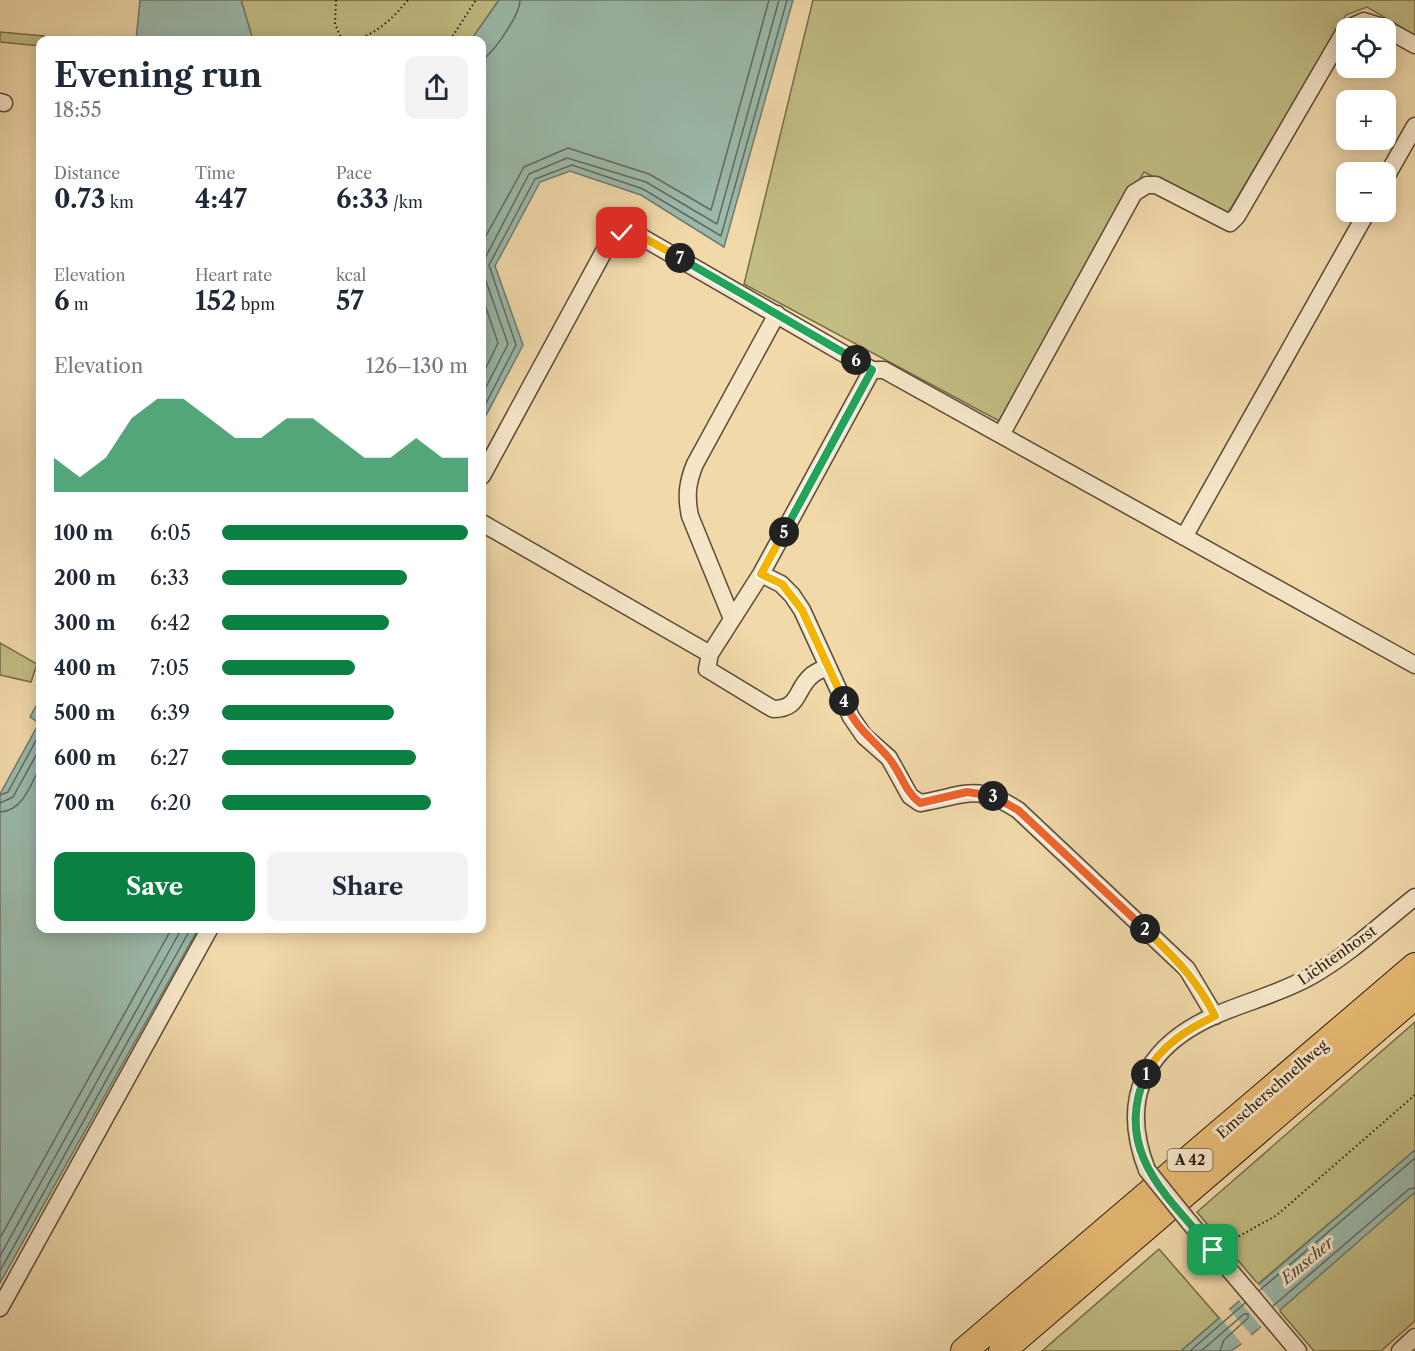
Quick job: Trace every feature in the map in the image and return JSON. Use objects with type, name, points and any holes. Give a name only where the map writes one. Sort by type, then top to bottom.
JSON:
[{"type":"highway","name":"Emscherschnellweg","points":[[964,1351],[1415,966]]},
{"type":"highway","name":"Emscherschnellweg","points":[[1002,1351],[1415,996]]},
{"type":"street","points":[[1396,35],[1415,45]]},
{"type":"street","points":[[1001,435],[1134,194],[1147,185],[1156,185],[1230,223],[1238,216],[1336,46]]},
{"type":"street","points":[[1395,162],[1415,126]]},
{"type":"street","points":[[1184,537],[1361,222]]},
{"type":"street","points":[[486,469],[609,243],[622,233],[639,235],[872,370],[884,370],[1415,664]]},
{"type":"street","points":[[732,619],[690,516],[686,500],[688,481],[695,464],[777,314]]},
{"type":"street","points":[[828,667],[811,676],[796,700],[783,709],[773,709],[706,669],[710,654],[761,574],[872,370]]},
{"type":"street","points":[[486,525],[710,654]]},
{"type":"street","points":[[761,574],[782,584],[792,595],[802,610],[851,717],[864,736],[889,758],[910,796],[920,803],[967,792],[981,793],[994,796],[1018,810],[1187,969],[1215,1016]]},
{"type":"street","name":"Lichtenhorst","points":[[1298,1351],[1147,1170],[1134,1125],[1136,1104],[1144,1079],[1158,1057],[1174,1040],[1215,1016],[1282,991],[1314,975],[1415,897]]},
{"type":"street","points":[[0,1308],[207,933]]},
{"type":"street","points":[[1400,1351],[1415,1337]]},
{"type":"path","points":[[336,0],[335,24],[340,36]]},
{"type":"path","points":[[369,36],[397,13],[408,0]]},
{"type":"path","points":[[453,36],[476,0]]},
{"type":"path","points":[[1213,1250],[1277,1215],[1415,1095]]},
{"type":"shaded area","points":[[241,0],[499,0],[474,36],[252,36]]},
{"type":"shaded area","points":[[813,0],[1415,0],[1415,35],[1396,24],[1396,18],[1386,18],[1367,7],[1346,15],[1344,18],[1336,18],[1336,32],[1228,213],[1144,172],[1003,423],[744,284]]},
{"type":"shaded area","points":[[0,32],[44,36],[36,36],[36,46],[0,42]]},
{"type":"shaded area","points":[[0,643],[36,663],[31,682],[0,675]]},
{"type":"shaded area","points":[[1415,1022],[1415,1150],[1258,1284],[1197,1212]]},
{"type":"shaded area","points":[[1415,1192],[1415,1321],[1381,1351],[1314,1351],[1278,1309]]},
{"type":"shaded area","points":[[1159,1249],[1219,1318],[1181,1351],[1042,1351]]},
{"type":"water","points":[[140,0],[241,0],[252,36],[136,36]]},
{"type":"water","points":[[499,0],[793,0],[724,247],[641,195],[570,171],[540,182],[495,266],[523,345],[486,415],[486,36],[474,36]]},
{"type":"water","points":[[36,706],[36,721],[30,717]]},
{"type":"water","points":[[36,728],[36,933],[196,933],[0,1283],[0,794]]},
{"type":"water","name":"Emscher","points":[[1415,1150],[1415,1192],[1241,1344],[1231,1351],[1181,1351]]},
{"type":"pier","points":[[1256,1282],[1280,1311],[1262,1328],[1237,1298]]},
{"type":"pier","points":[[1227,1307],[1253,1337],[1243,1345],[1218,1315]]},
{"type":"route","points":[[622,233],[639,235],[872,370],[761,574],[782,584],[792,595],[802,610],[851,717],[864,736],[889,758],[910,796],[920,803],[967,792],[994,796],[1005,801],[1018,810],[1187,969],[1199,986],[1215,1016],[1194,1026],[1174,1040],[1158,1057],[1140,1088],[1134,1125],[1147,1170],[1213,1250]]}]
